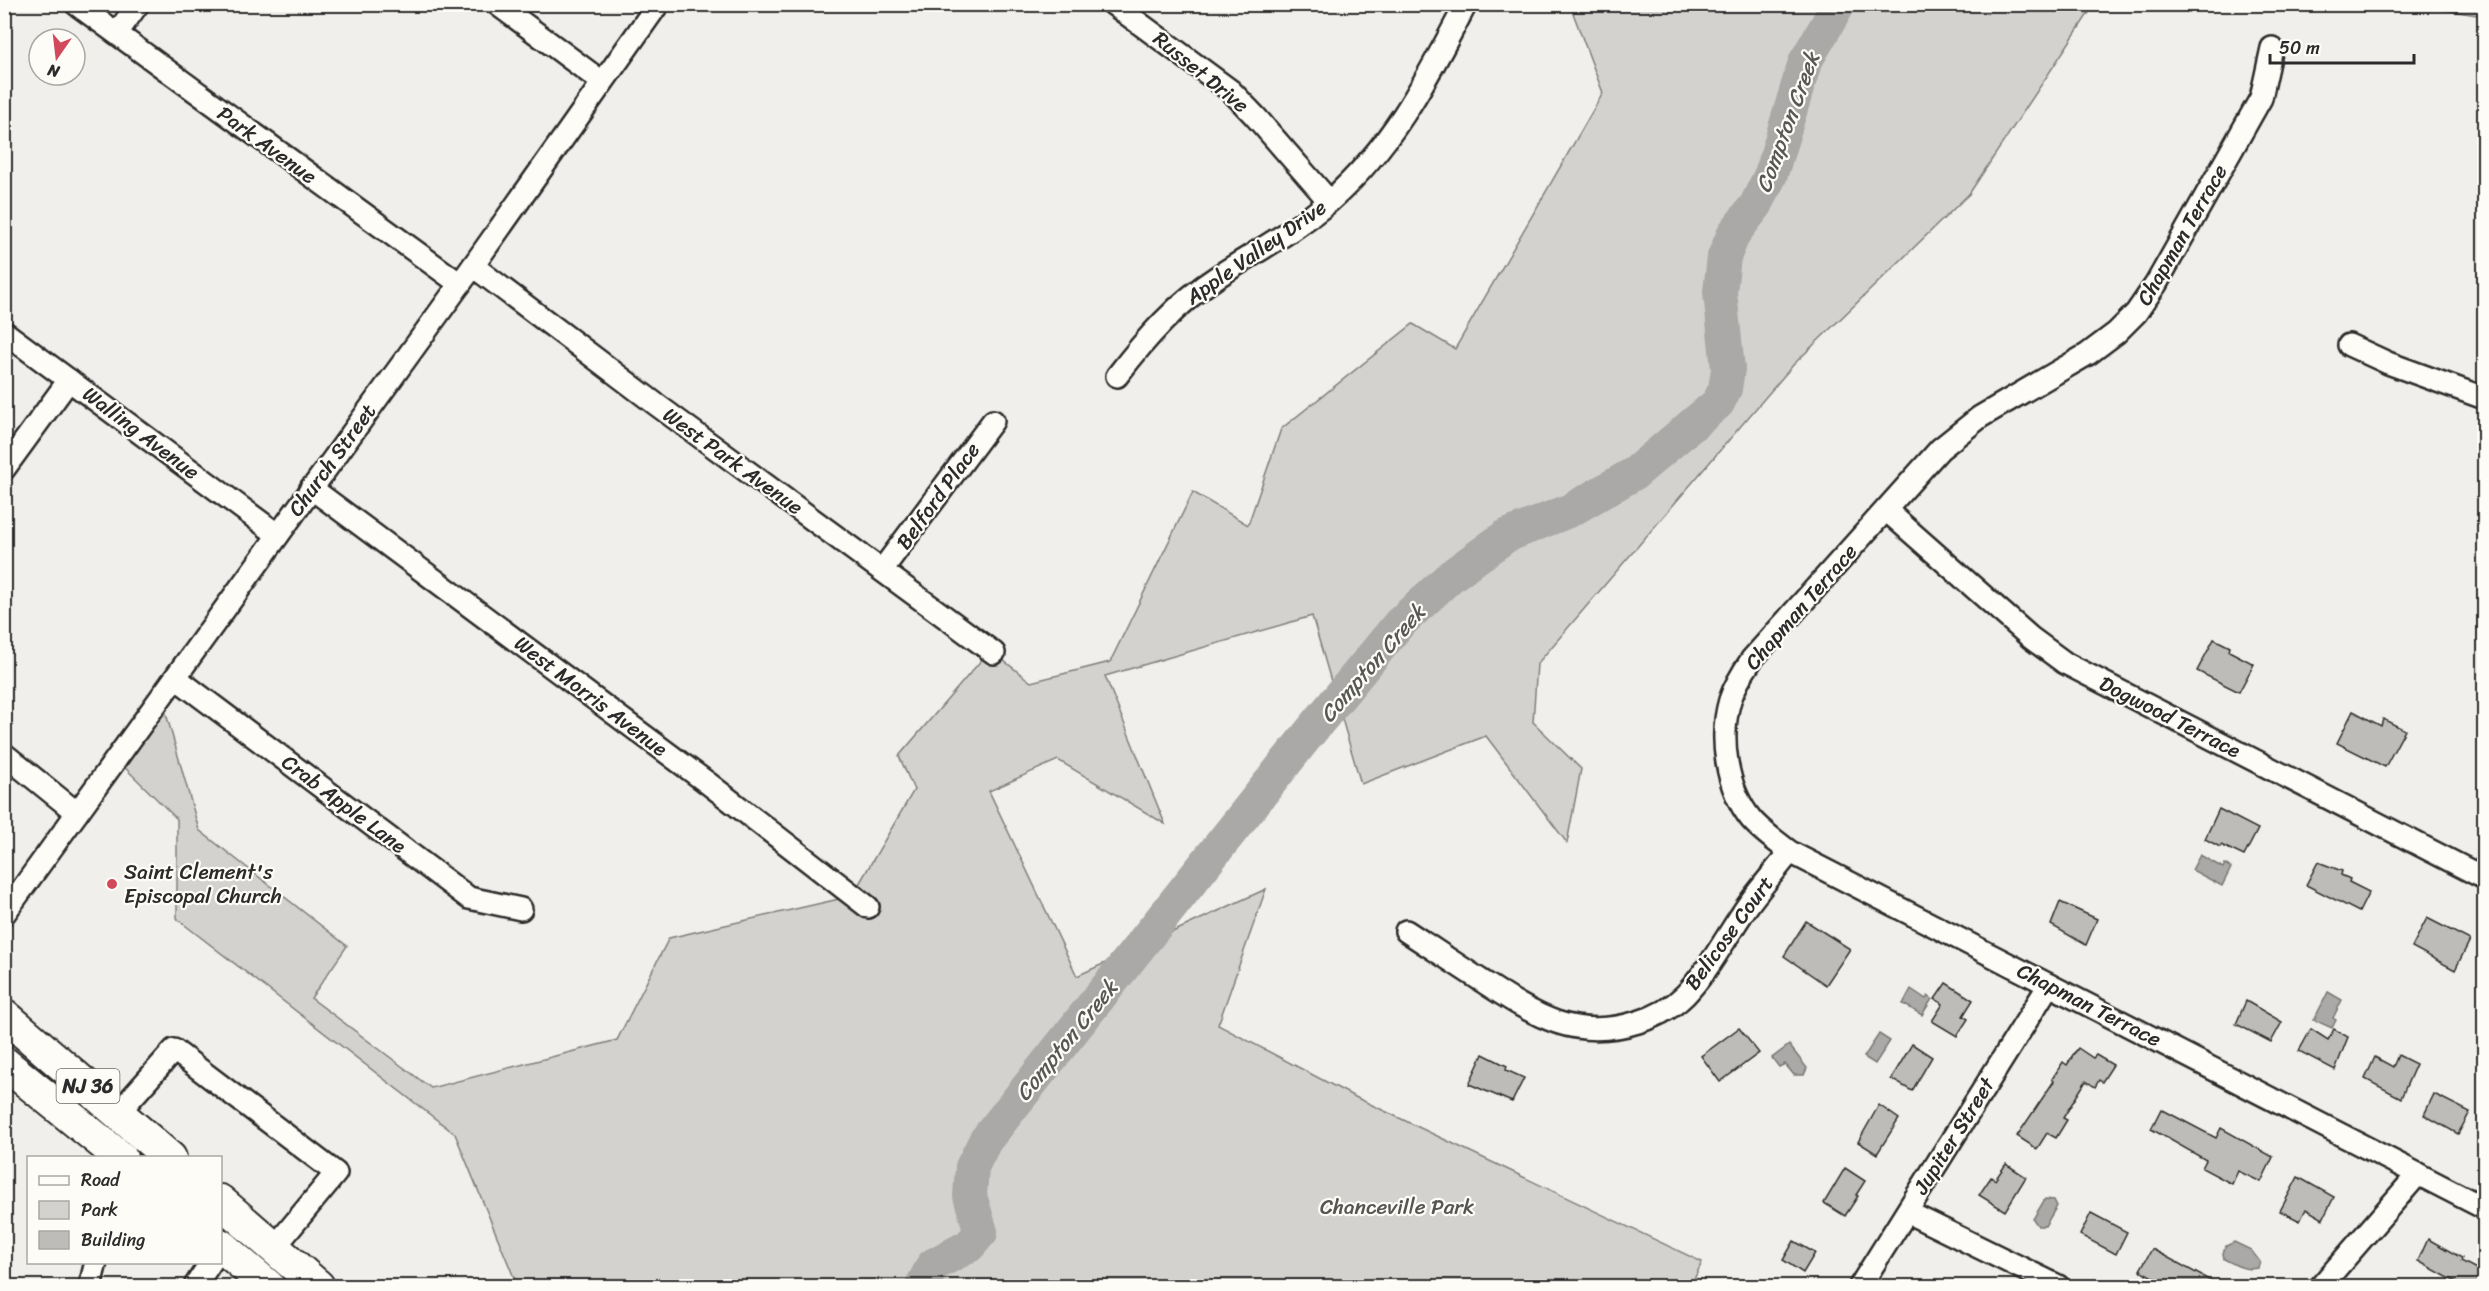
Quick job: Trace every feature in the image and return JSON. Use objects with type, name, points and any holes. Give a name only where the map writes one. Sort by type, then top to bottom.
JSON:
[{"type":"highway","name":"NJ 36","points":[[4,1015],[168,1156]]},
{"type":"highway","name":"NJ 36","points":[[4,1063],[119,1156]]},
{"type":"highway","points":[[222,1203],[318,1287]]},
{"type":"highway","points":[[222,1253],[268,1287]]},
{"type":"street","name":"Park Avenue","points":[[76,4],[358,212],[460,284]]},
{"type":"street","points":[[117,33],[138,4]]},
{"type":"street","points":[[497,4],[602,82]]},
{"type":"street","name":"Church Street","points":[[4,914],[473,266],[658,4]]},
{"type":"street","name":"Russet Drive","points":[[1113,4],[1231,91],[1329,201]]},
{"type":"street","name":"Apple Valley Drive","points":[[1117,375],[1147,337],[1185,300],[1216,277],[1284,236],[1329,201],[1373,158],[1407,113],[1466,4]]},
{"type":"street","name":"Chapman Terrace","points":[[2272,48],[2261,98],[2156,284],[2136,313],[2116,333],[2088,354],[1965,427],[1940,449],[1752,659],[1739,679],[1730,700],[1727,717],[1727,765],[1738,798],[1752,820],[1790,852],[2484,1208]]},
{"type":"street","name":"West Park Avenue","points":[[473,266],[657,405],[994,653]]},
{"type":"street","name":"Walling Avenue","points":[[4,332],[278,535]]},
{"type":"street","points":[[2349,345],[2388,363],[2471,391],[2484,398]]},
{"type":"street","points":[[4,469],[69,380]]},
{"type":"street","name":"Belford Place","points":[[882,570],[993,421]]},
{"type":"street","name":"West Morris Avenue","points":[[311,488],[709,784],[868,907]]},
{"type":"street","name":"Dogwood Terrace","points":[[1886,510],[2031,638],[2066,663],[2484,878]]},
{"type":"street","name":"Crab Apple Lane","points":[[176,678],[469,898],[521,909]]},
{"type":"street","points":[[4,754],[77,813]]},
{"type":"street","name":"Belicose Court","points":[[1406,931],[1513,1001],[1545,1019],[1569,1026],[1597,1029],[1619,1028],[1648,1019],[1683,996],[1700,977],[1748,904],[1790,852]]},
{"type":"street","name":"Jupiter Street","points":[[1860,1287],[2049,985]]},
{"type":"street","points":[[119,1112],[174,1050],[336,1173],[274,1248]]},
{"type":"street","points":[[2321,1287],[2418,1174]]},
{"type":"street","points":[[1907,1212],[2058,1287]]},
{"type":"street","points":[[90,1287],[96,1264]]},
{"type":"street","points":[[195,1287],[209,1264]]},
{"type":"green space","name":"Chanceville Park","points":[[1570,5],[2094,5],[1969,194],[1794,364],[1537,664],[1533,722],[1581,769],[1567,843],[1486,736],[1361,784],[1312,616],[1105,676],[1165,824],[1058,760],[989,791],[1077,976],[1266,889],[1218,1025],[1351,1095],[1702,1262],[1691,1286],[504,1286],[515,1280],[455,1134],[177,919],[177,819],[114,757],[160,692],[199,830],[347,946],[311,998],[431,1088],[617,1040],[669,938],[852,896],[914,790],[899,756],[990,650],[1031,682],[1110,662],[1193,492],[1248,525],[1281,429],[1413,324],[1455,349],[1603,93]]},
{"type":"green space","points":[[2413,5],[2484,5],[2484,16]]},
{"type":"shaded area","points":[[2200,855],[2223,868],[2225,864],[2231,868],[2222,886],[2192,870]]},
{"type":"shaded area","points":[[1911,989],[1926,999],[1928,996],[1932,999],[1922,1015],[1903,1004]]},
{"type":"shaded area","points":[[2328,992],[2342,1000],[2333,1018],[2336,1020],[2332,1028],[2314,1020]]},
{"type":"shaded area","points":[[1879,1034],[1890,1041],[1875,1064],[1864,1057]]},
{"type":"shaded area","points":[[1789,1045],[1807,1068],[1804,1075],[1794,1075],[1785,1064],[1779,1067],[1772,1058]]},
{"type":"shaded area","points":[[2045,1199],[2054,1200],[2057,1206],[2045,1226],[2038,1226],[2033,1219]]},
{"type":"shaded area","points":[[2234,1242],[2251,1250],[2260,1262],[2258,1268],[2244,1268],[2224,1259],[2223,1253],[2226,1246]]},
{"type":"building","points":[[2214,639],[2230,647],[2229,651],[2254,664],[2239,692],[2197,671]]},
{"type":"building","points":[[2353,711],[2381,726],[2383,719],[2405,730],[2385,767],[2337,743]]},
{"type":"building","points":[[2219,809],[2258,829],[2244,856],[2205,839]]},
{"type":"building","points":[[2318,862],[2342,871],[2341,875],[2350,879],[2349,882],[2369,892],[2359,912],[2306,885]]},
{"type":"building","points":[[2060,902],[2097,919],[2086,945],[2051,925]]},
{"type":"building","points":[[2427,918],[2470,940],[2455,970],[2412,947]]},
{"type":"building","points":[[1806,921],[1850,949],[1826,985],[1784,956]]},
{"type":"building","points":[[1946,983],[1973,1000],[1963,1016],[1968,1019],[1957,1036],[1932,1021],[1943,1004],[1935,999]]},
{"type":"building","points":[[2246,1001],[2282,1022],[2271,1042],[2236,1024]]},
{"type":"building","points":[[1739,1028],[1759,1053],[1720,1082],[1701,1056]]},
{"type":"building","points":[[2311,1029],[2328,1040],[2334,1029],[2348,1037],[2335,1070],[2299,1051]]},
{"type":"building","points":[[1912,1044],[1932,1057],[1912,1091],[1891,1079]]},
{"type":"building","points":[[2078,1048],[2093,1058],[2096,1055],[2113,1065],[2102,1082],[2099,1080],[2095,1087],[2086,1081],[2063,1118],[2067,1120],[2056,1138],[2047,1133],[2037,1149],[2017,1136],[2054,1081],[2052,1079],[2063,1062],[2067,1065]]},
{"type":"building","points":[[1483,1054],[1507,1066],[1506,1070],[1524,1078],[1512,1102],[1469,1084]]},
{"type":"building","points":[[2398,1055],[2416,1064],[2401,1098],[2365,1079],[2375,1057],[2393,1067]]},
{"type":"building","points":[[2434,1094],[2470,1112],[2458,1134],[2424,1115]]},
{"type":"building","points":[[1879,1105],[1899,1119],[1877,1154],[1858,1142]]},
{"type":"building","points":[[2161,1109],[2216,1138],[2221,1128],[2273,1157],[2261,1182],[2238,1171],[2232,1184],[2202,1168],[2206,1160],[2151,1129]]},
{"type":"building","points":[[2006,1164],[2026,1177],[2005,1211],[1979,1195],[1991,1177],[1995,1180]]},
{"type":"building","points":[[1845,1168],[1865,1181],[1845,1216],[1824,1203]]},
{"type":"building","points":[[2298,1177],[2334,1197],[2323,1219],[2306,1209],[2300,1221],[2280,1211]]},
{"type":"building","points":[[2091,1213],[2127,1232],[2116,1254],[2080,1235]]},
{"type":"building","points":[[2428,1239],[2484,1273],[2484,1287],[2465,1287],[2418,1261]]},
{"type":"building","points":[[1794,1241],[1815,1253],[1803,1273],[1783,1260]]},
{"type":"building","points":[[2152,1249],[2222,1287],[2170,1287],[2140,1270]]},
{"type":"waterway","name":"Compton Creek","points":[[922,1286],[933,1265],[969,1246],[981,1232],[970,1196],[972,1167],[985,1141],[1302,742],[1399,624],[1451,576],[1506,536],[1571,510],[1635,473],[1718,403],[1725,389],[1728,369],[1720,292],[1724,257],[1734,233],[1756,205],[1771,174],[1805,62],[1839,4]]},
{"type":"place","name":"Saint Clement's Episcopal Church","points":[[112,884]]}]
